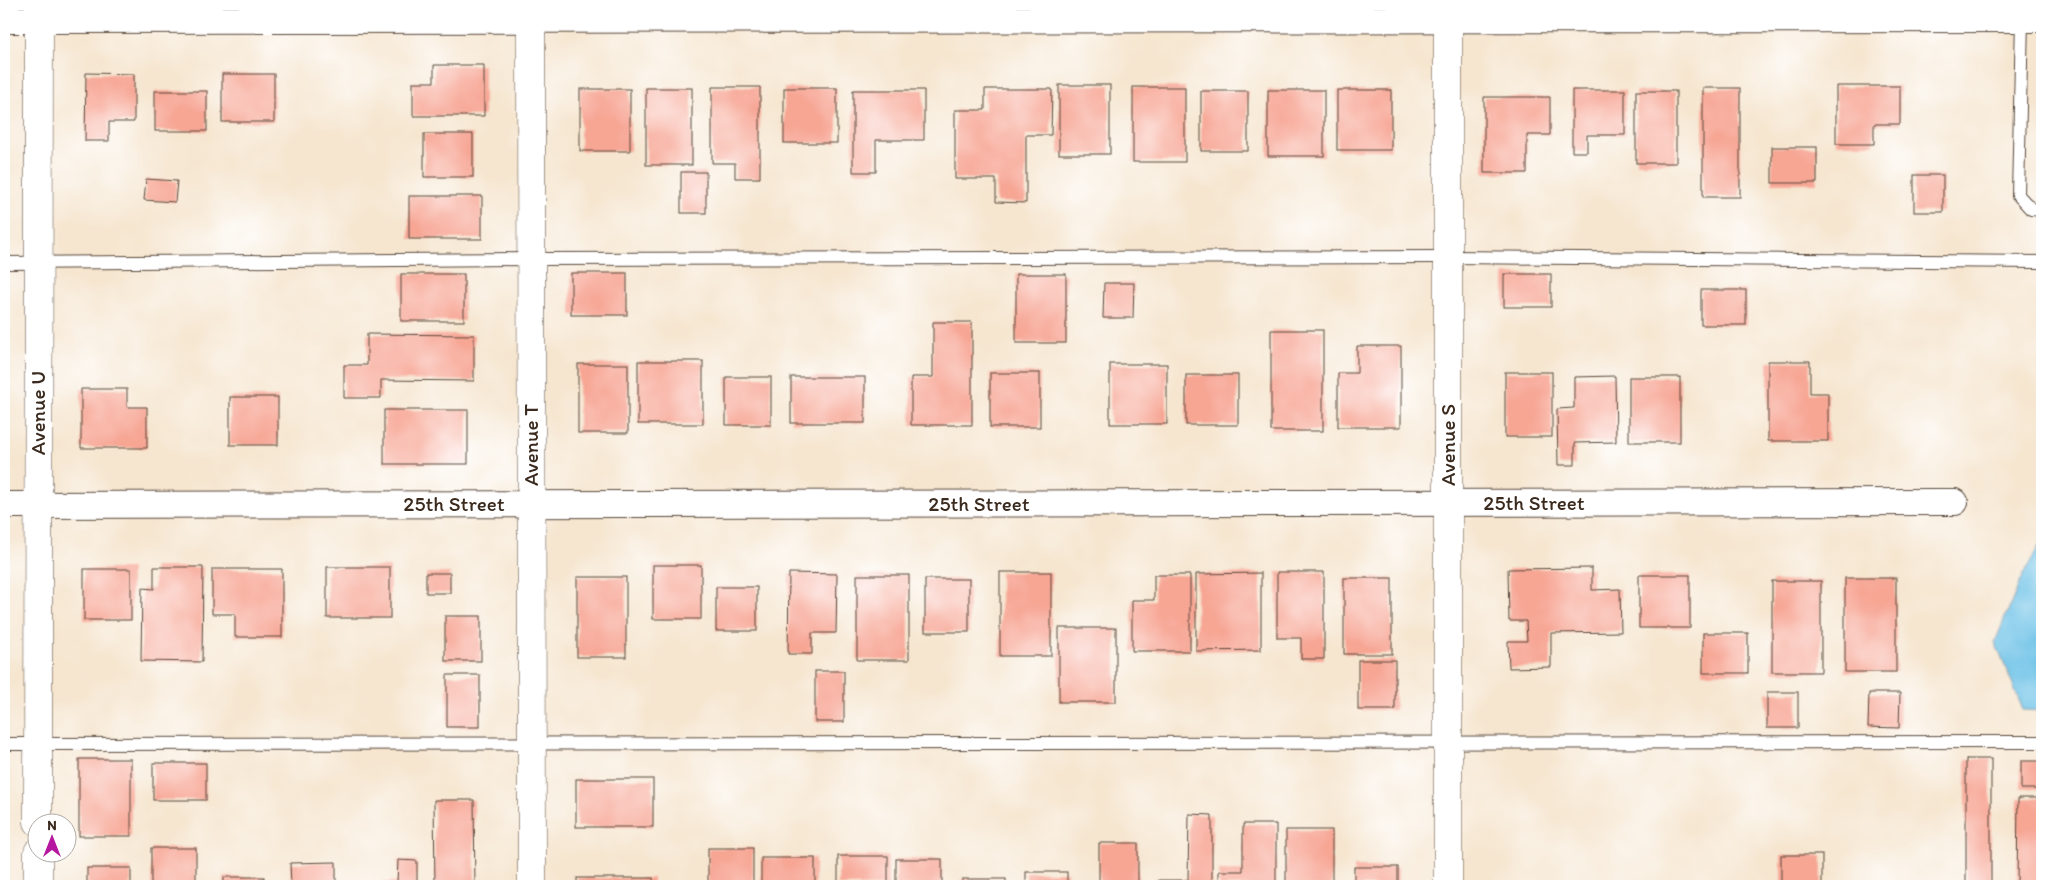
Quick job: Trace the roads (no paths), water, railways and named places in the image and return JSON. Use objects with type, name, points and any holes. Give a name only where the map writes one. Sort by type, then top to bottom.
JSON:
[{"type":"street","points":[[4,20],[39,12],[1448,12],[2032,19]]},
{"type":"street","name":"Avenue U","points":[[38,812],[39,12]]},
{"type":"street","name":"Avenue T","points":[[531,12],[532,886]]},
{"type":"street","name":"Avenue S","points":[[1448,12],[1448,886]]},
{"type":"street","name":"25th Street","points":[[4,505],[1955,502]]},
{"type":"street","points":[[38,862],[38,886]]},
{"type":"lane","points":[[2032,19],[2018,195],[2031,209],[2042,210]]},
{"type":"lane","points":[[4,263],[531,259],[1448,257],[2042,262]]},
{"type":"lane","points":[[4,744],[2042,742]]},
{"type":"water","points":[[2042,540],[2042,711],[2023,710],[1995,642],[2019,584]]}]
